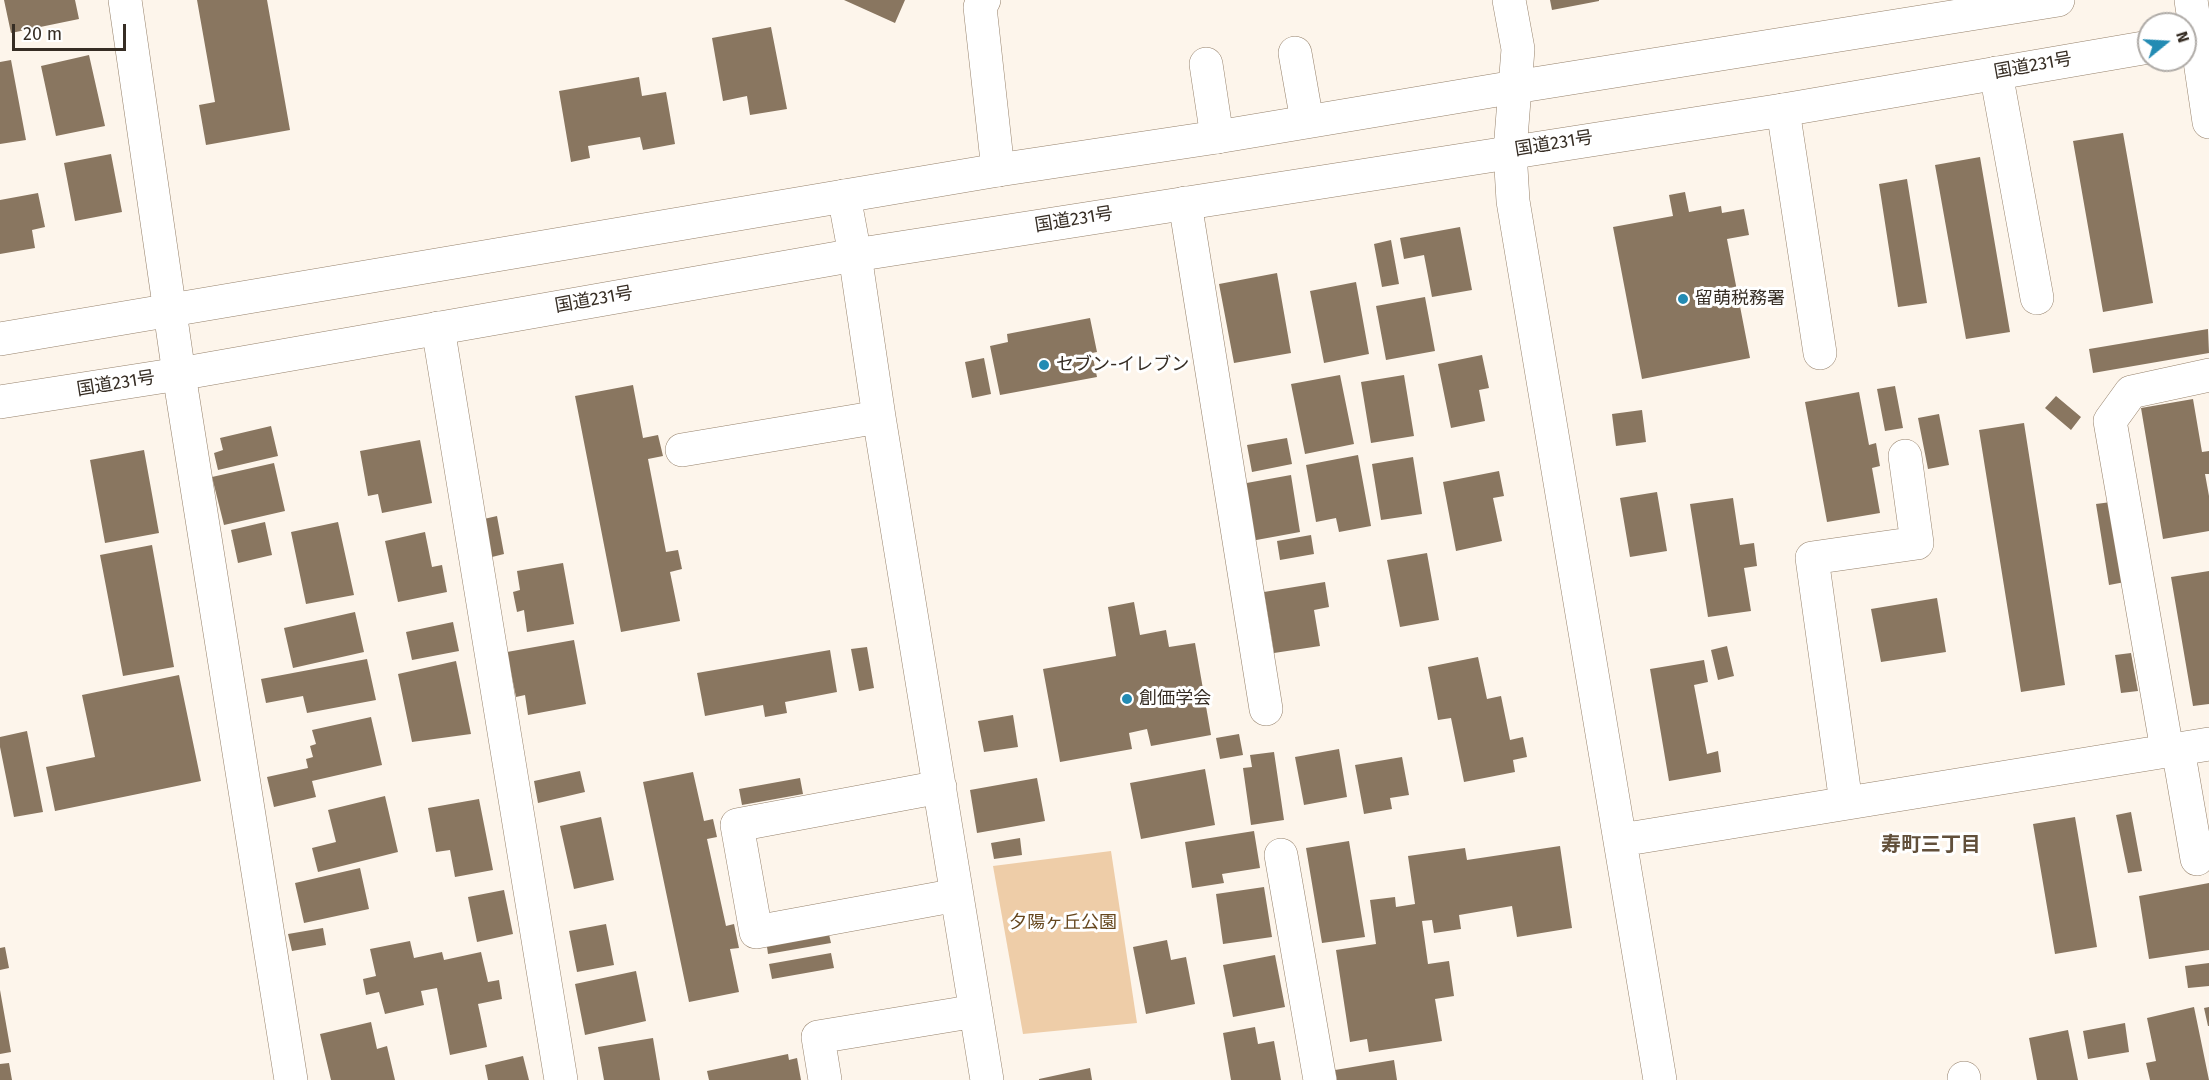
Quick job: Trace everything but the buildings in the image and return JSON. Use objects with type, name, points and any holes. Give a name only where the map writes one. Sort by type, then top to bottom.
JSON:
[{"type":"main road","points":[[125,0],[179,374],[291,1080]]},
{"type":"main road","points":[[984,0],[981,7],[998,170]]},
{"type":"main road","points":[[1509,0],[1518,49],[1510,151],[1513,201],[1660,1080]]},
{"type":"main road","points":[[0,339],[998,170],[1217,137],[2058,0]]},
{"type":"main road","points":[[2197,39],[2209,122]]},
{"type":"main road","name":"国道231号","points":[[0,402],[179,374],[855,255],[1783,110],[2137,49]]},
{"type":"main road","points":[[1295,52],[1307,121]]},
{"type":"main road","points":[[1206,64],[1217,137]]},
{"type":"main road","points":[[1996,73],[2037,298]]},
{"type":"main road","points":[[1783,110],[1820,353]]},
{"type":"main road","points":[[844,196],[987,1080]]},
{"type":"main road","points":[[1185,203],[1266,709]]},
{"type":"main road","points":[[438,328],[561,1080]]},
{"type":"main road","points":[[2197,858],[2185,748],[2110,421],[2131,392],[2209,375]]},
{"type":"main road","points":[[682,450],[879,417]]},
{"type":"main road","points":[[1846,803],[1812,558],[1917,543],[1905,456]]},
{"type":"main road","points":[[1621,840],[2185,748]]},
{"type":"main road","points":[[940,787],[737,825],[756,932],[957,894]]},
{"type":"main road","points":[[1281,855],[1320,1080]]},
{"type":"main road","points":[[825,1080],[818,1037],[976,1011]]},
{"type":"green space","name":"夕陽ヶ丘公園","points":[[1111,851],[1137,1023],[1023,1034],[993,866]]},
{"type":"place","name":"留萌税務署","points":[[1683,299]]},
{"type":"place","name":"セブン-イレブン","points":[[1044,365]]},
{"type":"place","name":"創価学会","points":[[1127,699]]},
{"type":"district","name":"寿町三丁目","points":[[1931,845]]}]
